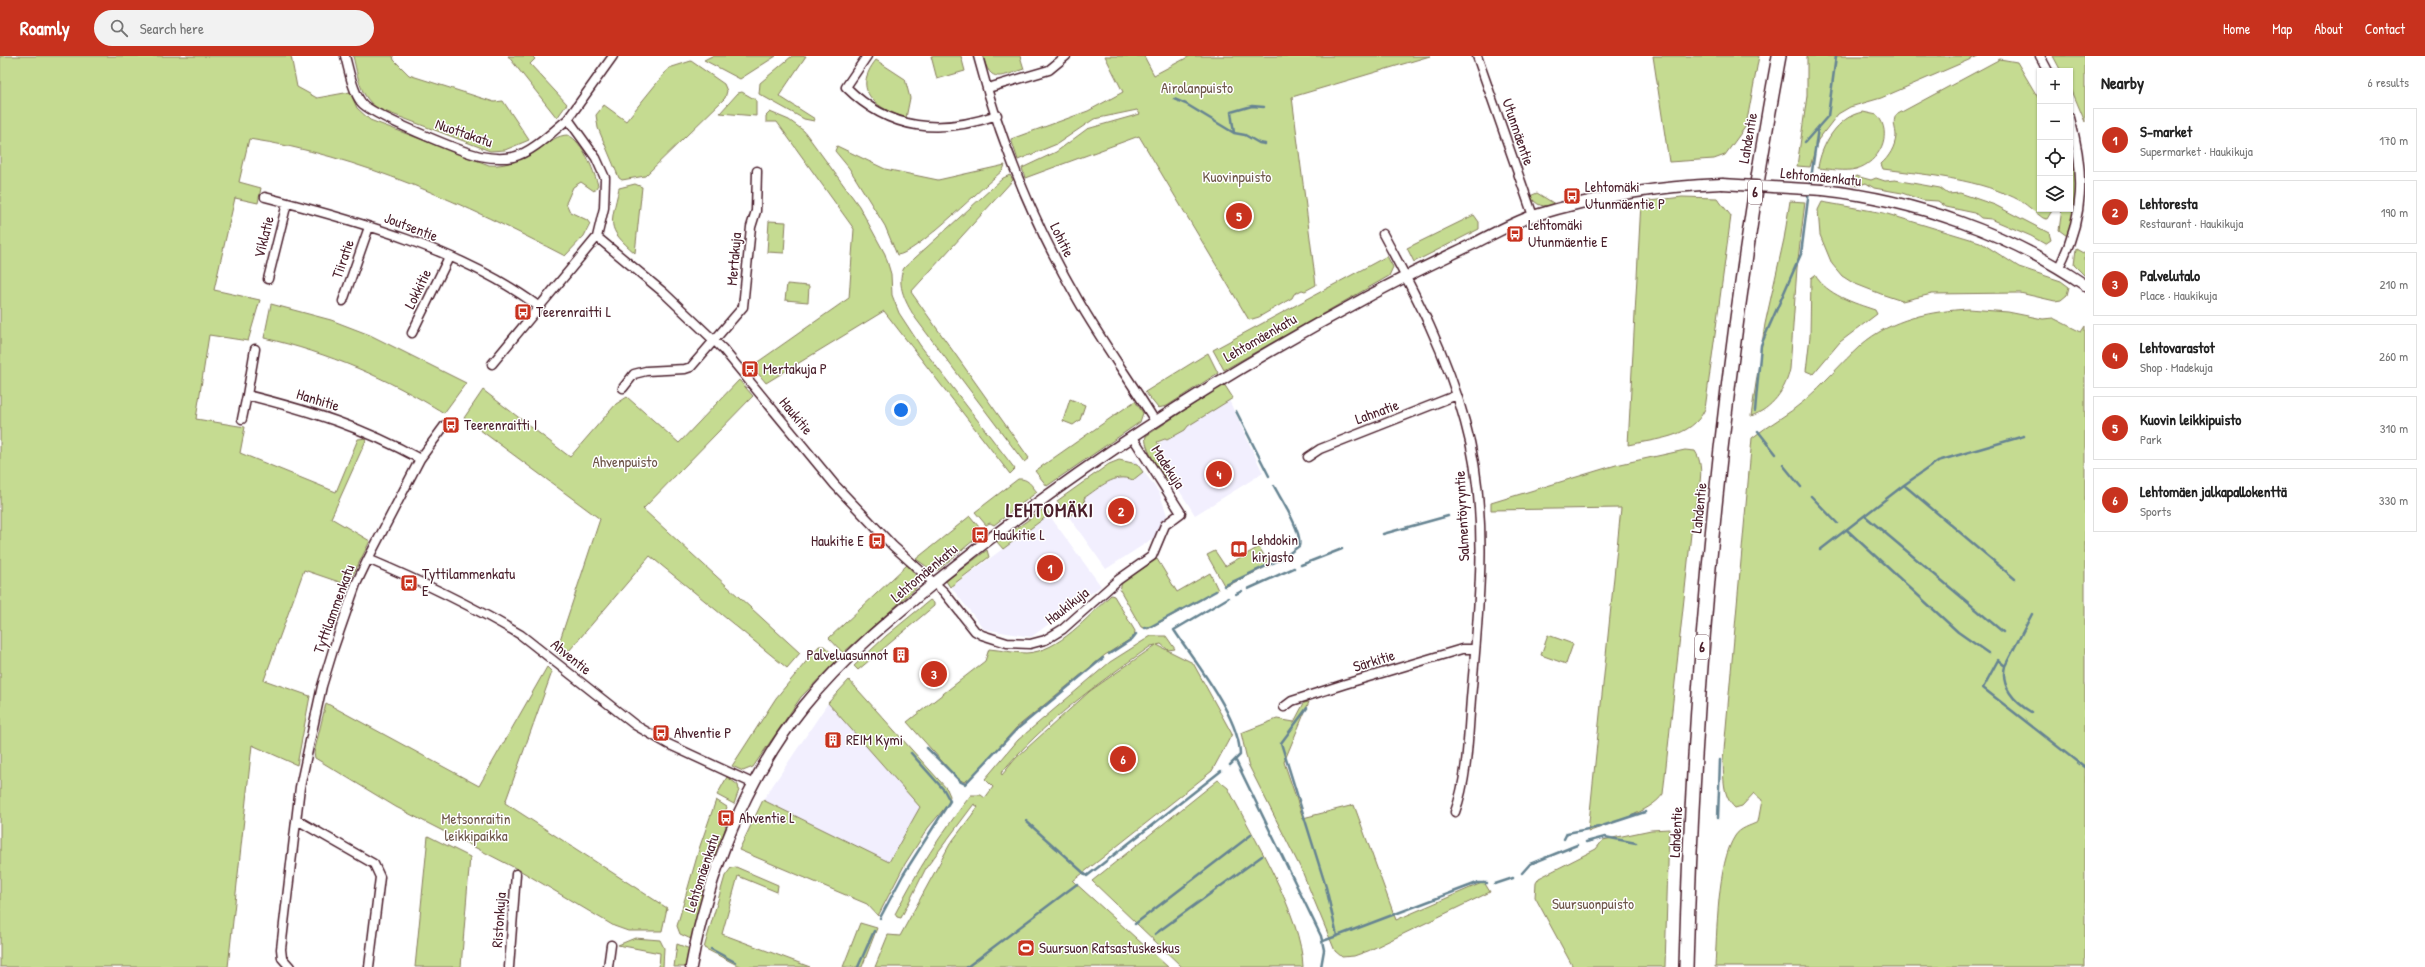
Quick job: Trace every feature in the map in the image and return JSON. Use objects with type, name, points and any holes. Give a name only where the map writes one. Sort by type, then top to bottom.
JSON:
[{"type":"highway","name":"Lahdentie","points":[[1686,967],[1699,697],[1720,450],[1745,255],[1779,56]]},
{"type":"street","name":"Nuottakatu","points":[[345,56],[357,93],[367,109],[478,156],[495,158],[514,157],[536,144],[568,119],[613,56]]},
{"type":"street","points":[[867,56],[846,87],[861,102],[880,114],[911,123],[941,127],[966,125],[997,115]]},
{"type":"street","name":"Lohitie","points":[[978,56],[1015,169],[1050,250],[1096,330],[1155,421]]},
{"type":"street","points":[[988,88],[1048,70],[1066,56]]},
{"type":"street","name":"Utunmäentie","points":[[1478,56],[1533,216]]},
{"type":"street","points":[[2040,56],[2046,68]]},
{"type":"street","points":[[492,364],[538,306],[597,237],[604,208],[605,178],[596,158],[568,119]]},
{"type":"street","points":[[2059,267],[2074,237],[2082,211],[2084,195],[2082,160],[2073,128]]},
{"type":"street","name":"Mertakuja","points":[[623,388],[634,374],[646,371],[685,369],[691,366],[743,307],[750,227],[756,211],[757,170]]},
{"type":"street","name":"Lehtomäenkatu","points":[[691,967],[715,875],[752,783],[785,732],[822,685],[868,640],[934,584],[1051,492],[1132,436],[1221,378],[1405,276],[1533,216],[1592,200],[1634,192],[1722,184],[1823,190],[1860,196],[1941,216],[1975,228],[2059,267],[2085,284]]},
{"type":"street","name":"Joutsentie","points":[[265,197],[369,227],[449,257],[503,283],[538,306]]},
{"type":"street","name":"Viklatie","points":[[268,279],[287,203]]},
{"type":"street","name":"Tiiratie","points":[[343,301],[369,227]]},
{"type":"street","name":"Salmentöyryntie","points":[[1383,234],[1424,311],[1446,363],[1467,428],[1478,500],[1479,589],[1475,649],[1463,777],[1455,812]]},
{"type":"street","name":"Haukitie","points":[[597,237],[662,292],[714,340],[744,373],[835,485],[893,546],[934,584]]},
{"type":"street","name":"Lokkitie","points":[[412,333],[449,257]]},
{"type":"street","points":[[242,419],[254,349]]},
{"type":"street","name":"Hanhitie","points":[[247,395],[308,410],[340,421],[420,459]]},
{"type":"street","name":"Lahnatie","points":[[1308,457],[1317,450],[1457,395]]},
{"type":"street","name":"Tyttilammenkatu","points":[[290,967],[282,958],[281,949],[300,787],[322,686],[345,614],[368,559],[420,459],[445,425]]},
{"type":"street","name":"Madekuja","points":[[1132,436],[1181,513]]},
{"type":"street","name":"Haukikuja","points":[[934,584],[982,635],[1008,643],[1030,644],[1045,640],[1063,629],[1118,580],[1152,556],[1165,525],[1181,513]]},
{"type":"street","name":"Ahventie","points":[[368,559],[446,593],[500,622],[521,635],[634,725],[668,744],[752,783]]},
{"type":"street","name":"Särkitie","points":[[1284,707],[1292,701],[1344,684],[1462,649],[1475,649]]},
{"type":"street","points":[[297,820],[374,864],[379,871],[380,877],[369,967]]},
{"type":"street","name":"Ristonkuja","points":[[509,967],[516,874]]},
{"type":"street","points":[[608,967],[611,945]]},
{"type":"shaded area","points":[[1228,398],[1263,473],[1195,515],[1152,448]]},
{"type":"shaded area","points":[[1135,459],[1160,494],[1167,515],[1154,538],[1106,569],[1064,510]]},
{"type":"shaded area","points":[[1049,515],[1101,586],[1031,637],[984,629],[951,587]]},
{"type":"shaded area","points":[[828,703],[920,807],[888,862],[763,800]]},
{"type":"green space","points":[[0,56],[291,56],[297,87],[317,98],[350,92],[357,108],[370,120],[489,165],[510,163],[530,154],[557,137],[568,135],[583,150],[598,185],[594,191],[581,182],[573,187],[566,203],[570,212],[587,220],[590,224],[584,236],[565,256],[490,218],[412,184],[331,157],[249,139],[239,182],[261,188],[258,203],[235,198],[214,290],[260,300],[248,341],[209,335],[196,419],[245,427],[240,453],[336,492],[358,439],[367,438],[331,518],[370,541],[348,585],[304,570],[264,680],[310,696],[297,765],[252,745],[228,967],[0,967]]},
{"type":"green space","points":[[353,56],[393,56],[394,60],[409,75],[494,102],[503,101],[529,140],[505,150],[490,151],[379,109],[364,93],[358,79]]},
{"type":"green space","points":[[508,56],[532,56],[535,59],[530,64],[567,104],[557,118]]},
{"type":"green space","points":[[712,56],[776,56],[740,79],[704,60]]},
{"type":"green space","points":[[792,56],[806,56],[779,96],[815,119],[814,121],[804,119],[759,94],[760,83]]},
{"type":"green space","points":[[931,56],[961,56],[965,71],[937,79]]},
{"type":"green space","points":[[983,56],[1020,56],[1024,69],[1003,76],[993,75],[989,71]]},
{"type":"green space","points":[[1105,56],[1144,56],[1154,75],[1190,56],[1430,56],[1292,97],[1316,285],[1305,291],[1302,290],[1294,294],[1292,298],[1259,317],[1249,320],[1139,136],[1025,178],[1022,168],[1056,152],[1087,129],[1140,114],[1137,110],[1094,119],[1057,144],[1018,160],[1011,139],[1088,111],[1123,92]]},
{"type":"green space","points":[[1653,56],[1759,56],[1746,126],[1725,155],[1714,159],[1669,162]]},
{"type":"green space","points":[[1807,56],[1978,56],[1881,98],[1850,107],[1838,114],[1818,140],[1810,167],[1797,166],[1807,96]]},
{"type":"green space","points":[[2053,56],[2085,56],[2085,122],[2073,93],[2073,68],[2059,68]]},
{"type":"green space","points":[[2000,59],[2017,62],[2037,96],[2037,212],[2051,212],[2047,219],[2043,218],[2021,201],[1989,188],[1954,179],[1883,169],[1881,164],[1893,148],[1896,136],[1894,121],[1896,115]]},
{"type":"green space","points":[[876,60],[905,79],[910,98],[906,118],[885,109],[870,97],[866,81],[869,71]]},
{"type":"green space","points":[[691,61],[724,84],[727,91],[725,98],[645,176],[622,180],[619,178],[598,128],[596,115],[604,105],[626,121],[669,68]]},
{"type":"green space","points":[[742,92],[756,100],[756,116],[720,113],[738,93]]},
{"type":"green space","points":[[770,112],[789,120],[804,131],[859,206],[885,254],[891,274],[892,295],[899,313],[920,345],[1015,469],[1010,474],[884,311],[766,383],[752,366],[849,298],[854,229],[777,122],[766,122],[766,116]]},
{"type":"green space","points":[[1863,112],[1877,115],[1882,123],[1884,139],[1882,147],[1877,154],[1864,166],[1852,170],[1818,168],[1823,150],[1832,133],[1846,119]]},
{"type":"green space","points":[[837,146],[885,169],[938,180],[1005,165],[1003,170],[946,222],[917,245],[897,255],[885,226],[849,168],[835,151]]},
{"type":"green space","points":[[2073,152],[2076,184],[2074,210],[2067,236],[2059,230],[2062,212],[2073,212]]},
{"type":"green space","points":[[1010,175],[1013,180],[911,292],[1029,458],[1024,462],[916,319],[906,301],[901,287],[904,268],[1003,178]]},
{"type":"green space","points":[[1856,176],[1871,180],[1876,178],[1885,181],[1895,180],[1940,188],[1948,194],[1960,193],[1995,205],[2049,233],[2051,240],[2045,244],[2031,236],[1991,219],[1981,218],[1975,213],[1946,207],[1938,201],[1922,200],[1902,193],[1874,188],[1866,183],[1857,186],[1850,184],[1849,181]]},
{"type":"green space","points":[[635,184],[642,187],[635,253],[625,244],[615,231],[613,218],[619,188]]},
{"type":"green space","points":[[1537,193],[1555,204],[1544,206],[1538,204],[1530,196]]},
{"type":"green space","points":[[1682,197],[1717,198],[1731,216],[1705,409],[1699,419],[1682,432],[1661,439],[1628,445],[1641,202]]},
{"type":"green space","points":[[1790,201],[1805,202],[1797,268],[1790,369],[1785,384],[1777,397],[1765,409],[1751,416],[1765,324],[1784,239]]},
{"type":"green space","points":[[1822,202],[1884,213],[1980,242],[2019,267],[2061,281],[2069,287],[2067,295],[2061,300],[2055,301],[2020,293],[1932,294],[1902,301],[1881,294],[1853,283],[1842,276],[1832,264],[1820,235],[1818,210]]},
{"type":"green space","points":[[1474,215],[1479,222],[1479,229],[1414,262],[1407,248]]},
{"type":"green space","points":[[769,221],[786,222],[784,253],[767,252]]},
{"type":"green space","points":[[2076,249],[2085,254],[2085,276],[2074,265]]},
{"type":"green space","points":[[1387,256],[1393,267],[1389,276],[1224,370],[1213,350]]},
{"type":"green space","points":[[1815,275],[1826,288],[1850,301],[1875,310],[1877,314],[1840,342],[1813,374],[1806,371],[1810,336],[1811,278]]},
{"type":"green space","points":[[787,284],[809,286],[808,302],[785,300]]},
{"type":"green space","points":[[271,304],[331,320],[370,335],[466,383],[444,413],[423,400],[357,368],[312,351],[264,338]]},
{"type":"green space","points":[[1969,309],[2008,312],[2043,319],[2053,318],[2081,332],[2085,326],[2085,967],[1715,967],[1717,918],[1721,881],[1729,848],[1737,833],[1742,829],[1758,822],[1762,800],[1754,793],[1742,806],[1735,808],[1726,792],[1723,761],[1752,438],[1804,401],[1819,388],[1861,345],[1873,336],[1898,323],[1926,314]]},
{"type":"green space","points":[[1208,353],[1218,373],[1167,406],[1158,408],[1145,392]]},
{"type":"green space","name":"Ahvenpuisto","points":[[739,380],[753,396],[643,509],[800,653],[787,668],[650,556],[563,658],[556,652],[600,519],[464,418],[483,390],[570,457],[616,404],[627,397],[679,443]]},
{"type":"green space","points":[[1224,384],[1233,398],[1188,426],[1185,430],[1167,440],[1165,439],[1157,442],[1160,446],[1156,449],[1175,481],[1171,483],[1159,469],[1150,454],[1147,447],[1146,436]]},
{"type":"green space","points":[[1070,399],[1085,405],[1080,420],[1073,425],[1063,421]]},
{"type":"green space","points":[[1135,401],[1143,413],[1140,422],[1047,486],[1035,471]]},
{"type":"green space","points":[[1685,450],[1695,451],[1699,458],[1701,474],[1699,491],[1693,515],[1663,794],[1649,807],[1588,832],[1621,508],[1491,510],[1491,503],[1616,465]]},
{"type":"green space","points":[[1119,460],[1137,464],[1143,472],[1133,480],[1120,478],[1107,482],[1084,498],[1085,504],[1068,517],[1057,501],[1109,464]]},
{"type":"green space","points":[[1018,479],[1027,481],[1037,492],[994,525],[990,523],[986,525],[975,512]]},
{"type":"green space","points":[[1045,508],[1050,514],[1003,549],[997,542]]},
{"type":"green space","points":[[970,516],[979,527],[973,533],[974,540],[938,570],[930,569],[916,559]]},
{"type":"green space","points":[[1259,547],[1270,565],[1225,587],[1207,555],[1215,551],[1225,566]]},
{"type":"green space","points":[[987,550],[989,557],[950,587],[946,581]]},
{"type":"green space","points":[[1157,559],[1177,592],[1210,573],[1218,590],[1148,629],[1141,627],[1120,590],[1122,582]]},
{"type":"green space","points":[[907,565],[915,574],[916,588],[843,653],[829,638]]},
{"type":"green space","points":[[1111,595],[1114,596],[1135,631],[1134,637],[1105,655],[1016,728],[971,778],[964,782],[957,778],[907,722],[985,661],[989,649],[1026,653],[1038,651],[1050,646],[1072,632]]},
{"type":"green space","points":[[930,600],[934,603],[934,606],[858,670],[854,666],[886,636]]},
{"type":"green space","points":[[1548,635],[1573,644],[1566,664],[1541,655]]},
{"type":"green space","points":[[1151,636],[1166,636],[1175,649],[1168,650],[1161,644],[1157,645],[1193,663],[1232,734],[1212,771],[1073,881],[1168,967],[875,967],[888,935],[900,936],[950,844],[978,807],[974,804],[926,868],[901,918],[897,917],[895,914],[921,867],[971,795],[981,795],[985,798],[993,787],[985,779],[1018,740],[1110,662]],"holes":[[[1156,645],[1090,691],[1016,758],[1002,775],[1001,773],[1018,754],[1053,720],[1091,689],[1151,646]]]},
{"type":"green space","points":[[819,646],[824,646],[838,659],[801,697],[753,767],[743,771],[732,766],[776,698]]},
{"type":"green space","name":"Metsonraitin leikkipaikka","points":[[547,667],[552,672],[505,803],[667,908],[662,931],[628,931],[614,926],[521,871],[396,807],[315,758],[314,753],[326,703],[479,786]]},
{"type":"green space","points":[[849,680],[947,789],[950,796],[948,804],[928,828],[905,864],[878,916],[867,904],[739,850],[763,800],[889,862],[920,807],[828,703]]},
{"type":"green space","points":[[1309,702],[1284,762],[1303,818],[1354,805],[1396,920],[1484,882],[1490,892],[1368,951],[1354,956],[1342,957],[1335,951],[1302,871],[1248,764],[1241,733],[1277,719],[1294,722],[1304,703]]},
{"type":"green space","points":[[727,777],[738,785],[739,790],[734,804],[717,795]]},
{"type":"green space","points":[[1218,780],[1228,788],[1262,852],[1285,900],[1300,946],[1303,967],[1182,967],[1092,881]]},
{"type":"green space","points":[[716,800],[727,807],[721,823],[726,826],[691,939],[680,934],[677,926],[700,846]]},
{"type":"green space","name":"Suursuonpuisto","points":[[1669,829],[1665,967],[1573,967],[1535,897],[1536,883],[1539,878],[1596,849],[1603,840],[1651,830]]},
{"type":"green space","points":[[428,836],[470,857],[461,967],[415,967]]},
{"type":"green space","points":[[736,867],[778,885],[777,892],[738,876],[722,934],[810,967],[741,967],[704,948],[725,876],[731,868]]},
{"type":"green space","points":[[860,923],[877,928],[862,967],[843,967]]},
{"type":"green space","points":[[635,938],[660,940],[664,948],[663,967],[659,967],[660,953],[618,945]]},
{"type":"green space","points":[[677,944],[690,949],[687,967],[674,967]]},
{"type":"waterway","points":[[1805,142],[1828,116],[1836,56]]},
{"type":"waterway","points":[[1174,99],[1186,104],[1234,133],[1245,135],[1259,143],[1265,144]]},
{"type":"waterway","points":[[1234,133],[1231,112],[1252,106],[1264,107]]},
{"type":"waterway","points":[[1810,186],[1818,128]]},
{"type":"waterway","points":[[1755,411],[1761,345],[1801,254],[1809,191]]},
{"type":"waterway","points":[[1236,411],[1269,476]]},
{"type":"waterway","points":[[1758,431],[1776,454]]},
{"type":"waterway","points":[[1904,485],[1938,461],[2024,436]]},
{"type":"waterway","points":[[1783,465],[1801,487]]},
{"type":"waterway","points":[[1820,550],[1904,485],[2015,579]]},
{"type":"waterway","points":[[1224,586],[1283,558],[1299,546],[1298,532],[1274,486]]},
{"type":"waterway","points":[[1811,496],[1837,523]]},
{"type":"waterway","points":[[1383,534],[1448,516]]},
{"type":"waterway","points":[[1865,516],[2003,632]]},
{"type":"waterway","points":[[1847,530],[1958,632],[1988,653]]},
{"type":"waterway","points":[[1301,565],[1342,549]]},
{"type":"waterway","points":[[1248,589],[1294,568]]},
{"type":"waterway","points":[[1145,628],[1150,627],[1216,591]]},
{"type":"waterway","points":[[1236,594],[1242,591]]},
{"type":"waterway","points":[[1228,598],[1174,630],[1204,673],[1232,724],[1238,740],[1240,755],[1230,765]]},
{"type":"waterway","points":[[2005,666],[2032,614]]},
{"type":"waterway","points":[[1109,654],[1132,639],[1136,634]]},
{"type":"waterway","points":[[927,748],[961,782],[965,784],[1016,730],[1103,658]]},
{"type":"waterway","points":[[2031,712],[2019,703],[2010,693],[2005,680],[2005,666],[1998,660],[1983,688],[2085,768]]},
{"type":"waterway","points":[[1307,708],[1281,743],[1326,887],[1337,936],[1323,941]]},
{"type":"waterway","points":[[880,918],[903,875],[950,801],[944,790],[911,753]]},
{"type":"waterway","points":[[1718,818],[1720,760]]},
{"type":"waterway","points":[[1236,761],[1321,936],[1324,950],[1321,967]]},
{"type":"waterway","points":[[1026,821],[1087,876],[1221,771]]},
{"type":"waterway","points":[[1564,839],[1567,833],[1599,827],[1645,812]]},
{"type":"waterway","points":[[1135,924],[1251,835]]},
{"type":"waterway","points":[[1586,842],[1605,837],[1636,843]]},
{"type":"waterway","points":[[1522,873],[1530,864],[1577,845]]},
{"type":"waterway","points":[[1155,934],[1262,856]]},
{"type":"waterway","points":[[1495,884],[1513,878]]},
{"type":"waterway","points":[[1337,936],[1477,883],[1487,883]]},
{"type":"waterway","points":[[967,967],[1077,884]]},
{"type":"waterway","points":[[858,967],[874,931]]},
{"type":"waterway","points":[[711,949],[735,962]]},
{"type":"place","name":"Lehtomäki Utunmäentie P","points":[[1572,196]]},
{"type":"place","name":"Kuovin leikkipuisto","points":[[1239,216]]},
{"type":"place","name":"Lehtomäki Utunmäentie E","points":[[1515,234]]},
{"type":"place","name":"Teerenraitti L","points":[[523,312]]},
{"type":"place","name":"Mertakuja P","points":[[750,369]]},
{"type":"place","name":"Teerenraitti I","points":[[451,425]]},
{"type":"place","name":"Lehtovarastot","points":[[1219,474]]},
{"type":"place","name":"Lehtoresta","points":[[1121,511]]},
{"type":"place","name":"Haukitie L","points":[[980,535]]},
{"type":"place","name":"Haukitie E","points":[[877,541]]},
{"type":"place","name":"Lehdokin kirjasto","points":[[1239,549]]},
{"type":"place","name":"S-market","points":[[1050,568]]},
{"type":"place","name":"Tyttilammenkatu E","points":[[409,583]]},
{"type":"place","name":"Palveluasunnot","points":[[901,655]]},
{"type":"place","name":"Palvelutalo","points":[[934,674]]},
{"type":"place","name":"Ahventie P","points":[[661,733]]},
{"type":"place","name":"REIM Kymi","points":[[833,740]]},
{"type":"place","name":"Lehtomäen jalkapallokenttä","points":[[1123,759]]},
{"type":"place","name":"Ahventie L","points":[[726,818]]},
{"type":"place","name":"Suursuon Ratsastuskeskus","points":[[1026,948]]},
{"type":"district","name":"LEHTOMÄKI","points":[[1050,510]]},
{"type":"park label","name":"Airolanpuisto","points":[[1197,88]]},
{"type":"park label","name":"Kuovinpuisto","points":[[1237,177]]}]
